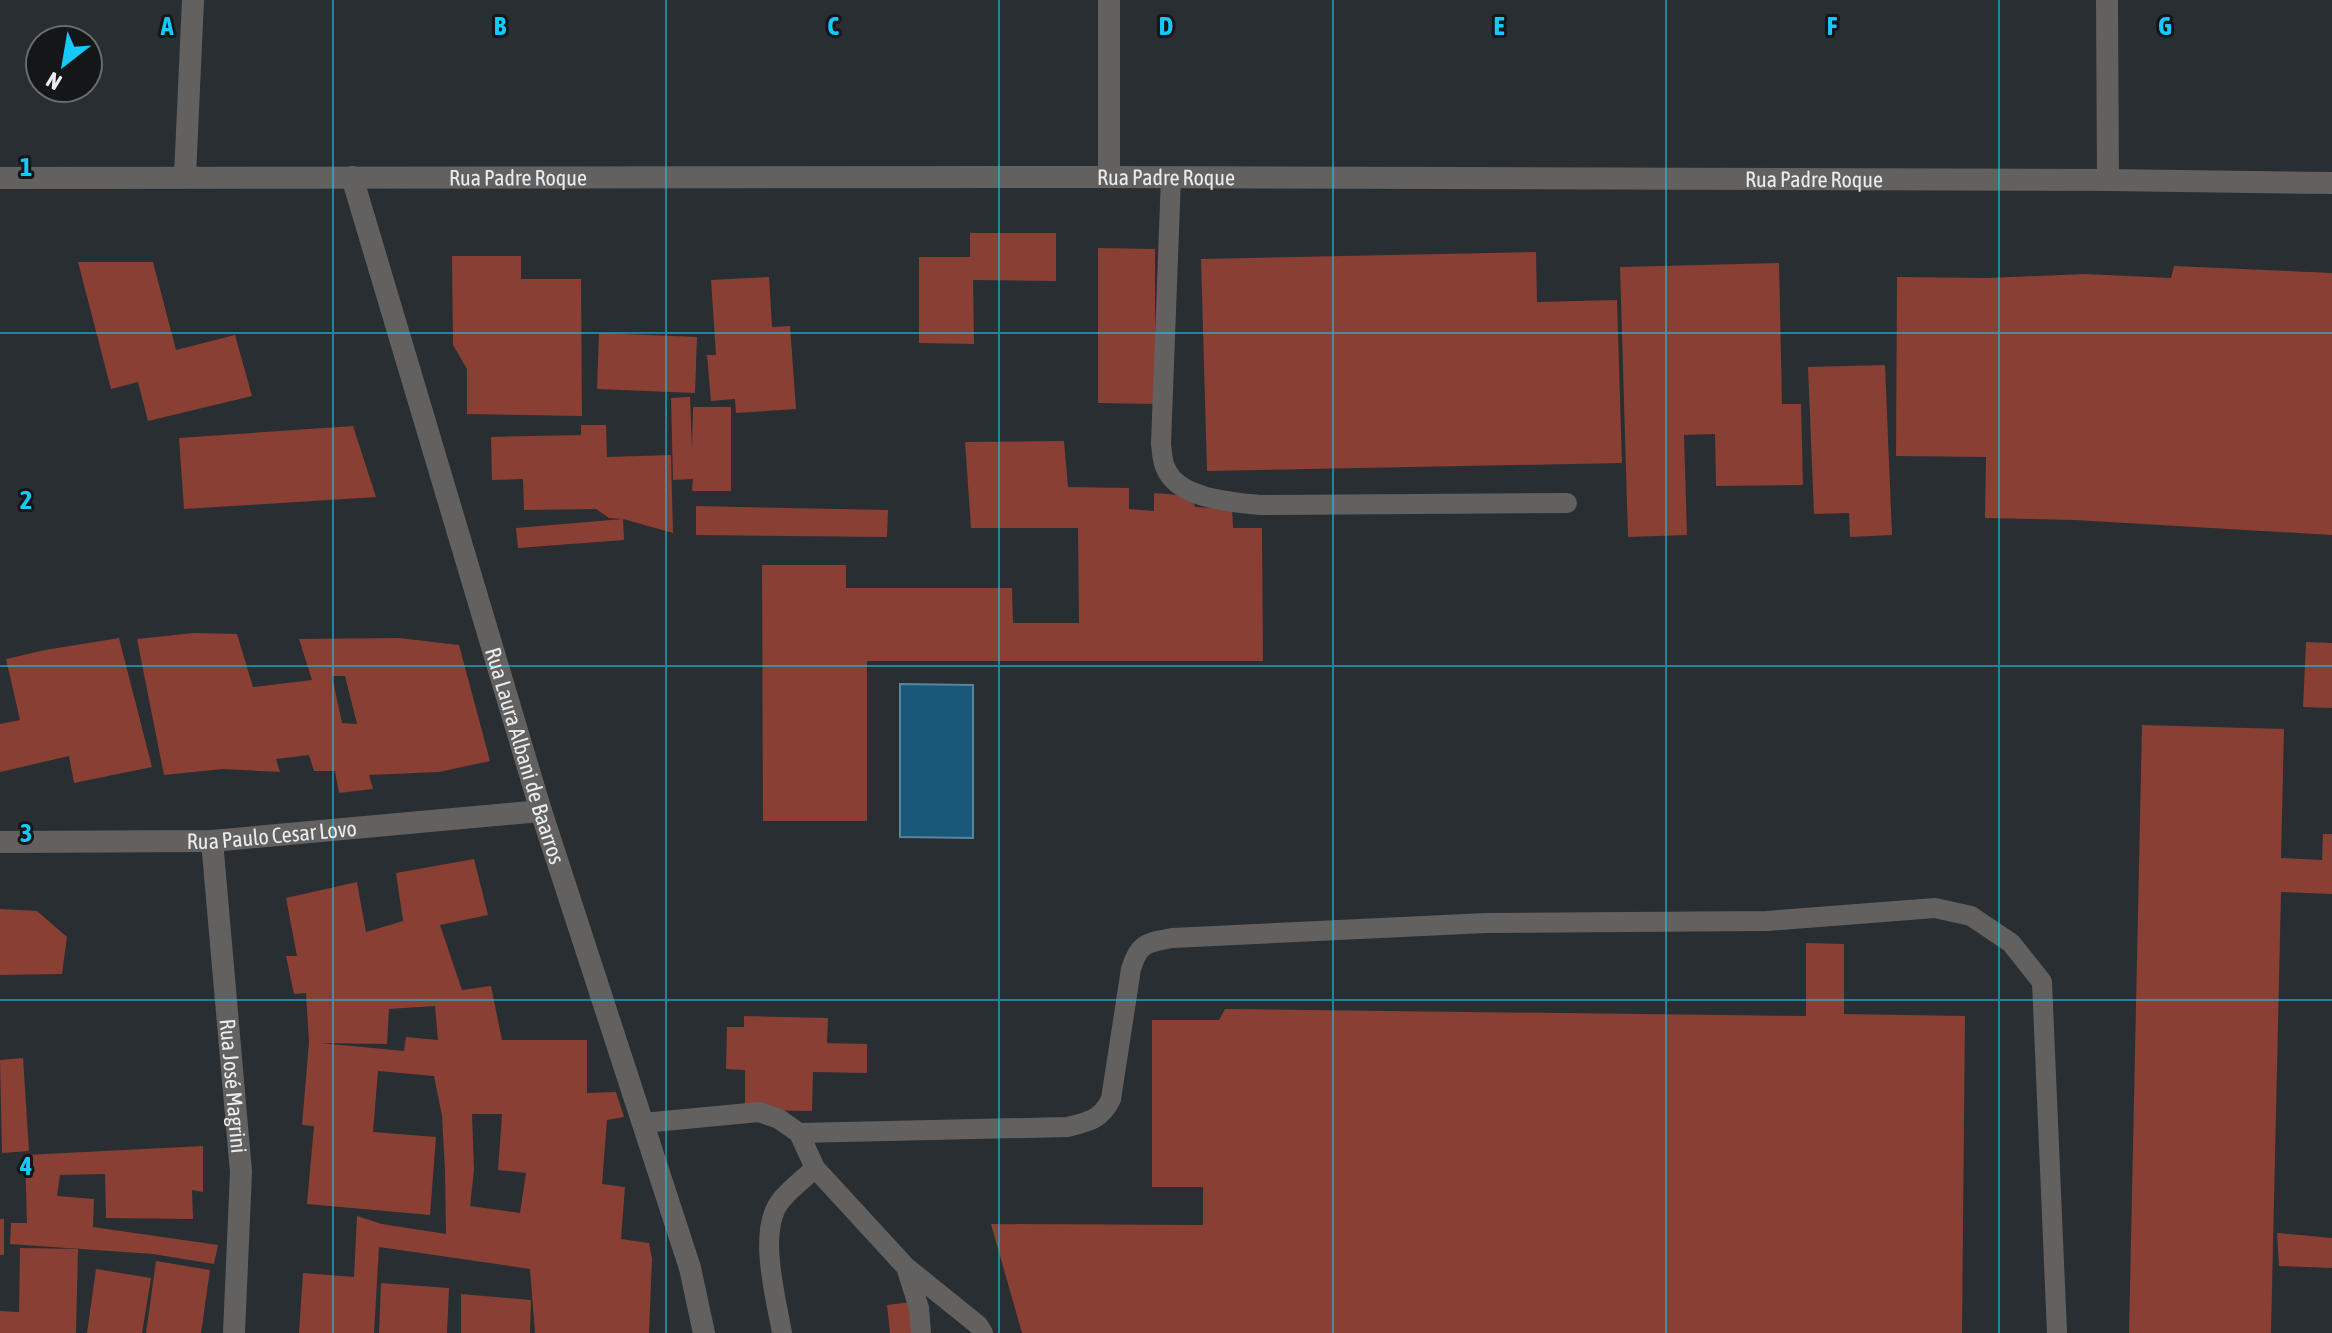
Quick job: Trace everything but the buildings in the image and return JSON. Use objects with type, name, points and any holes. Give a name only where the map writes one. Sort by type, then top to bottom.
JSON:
[{"type":"street","points":[[185,176],[193,0]]},
{"type":"street","points":[[1109,0],[1109,177]]},
{"type":"street","points":[[2107,0],[2108,180]]},
{"type":"street","name":"Rua Laura Albani de Baarros","points":[[352,177],[541,811],[690,1268],[704,1333]]},
{"type":"street","name":"Rua Padre Roque","points":[[0,178],[1171,177],[2332,183]]},
{"type":"street","name":"Rua Paulo Cesar Lovo","points":[[0,842],[212,841],[541,811]]},
{"type":"street","name":"Rua José Magrini","points":[[212,841],[241,1172],[234,1333]]},
{"type":"lane","points":[[1171,177],[1161,444],[1166,469],[1177,483],[1219,501],[1260,505],[1567,503]]},
{"type":"lane","points":[[799,1133],[1067,1127],[1089,1122],[1105,1111],[1111,1099],[1131,969],[1137,951],[1149,942],[1172,938],[1486,923],[1767,921],[1935,908],[1971,916],[2011,943],[2042,982],[2057,1333]]},
{"type":"lane","points":[[643,1123],[759,1112],[779,1119],[799,1133],[815,1168],[906,1267],[978,1325],[983,1333]]},
{"type":"lane","points":[[782,1333],[769,1246],[770,1229],[778,1204],[815,1168]]},
{"type":"lane","points":[[906,1267],[919,1308],[921,1333]]},
{"type":"water","points":[[900,684],[973,685],[973,838],[900,837]]}]
